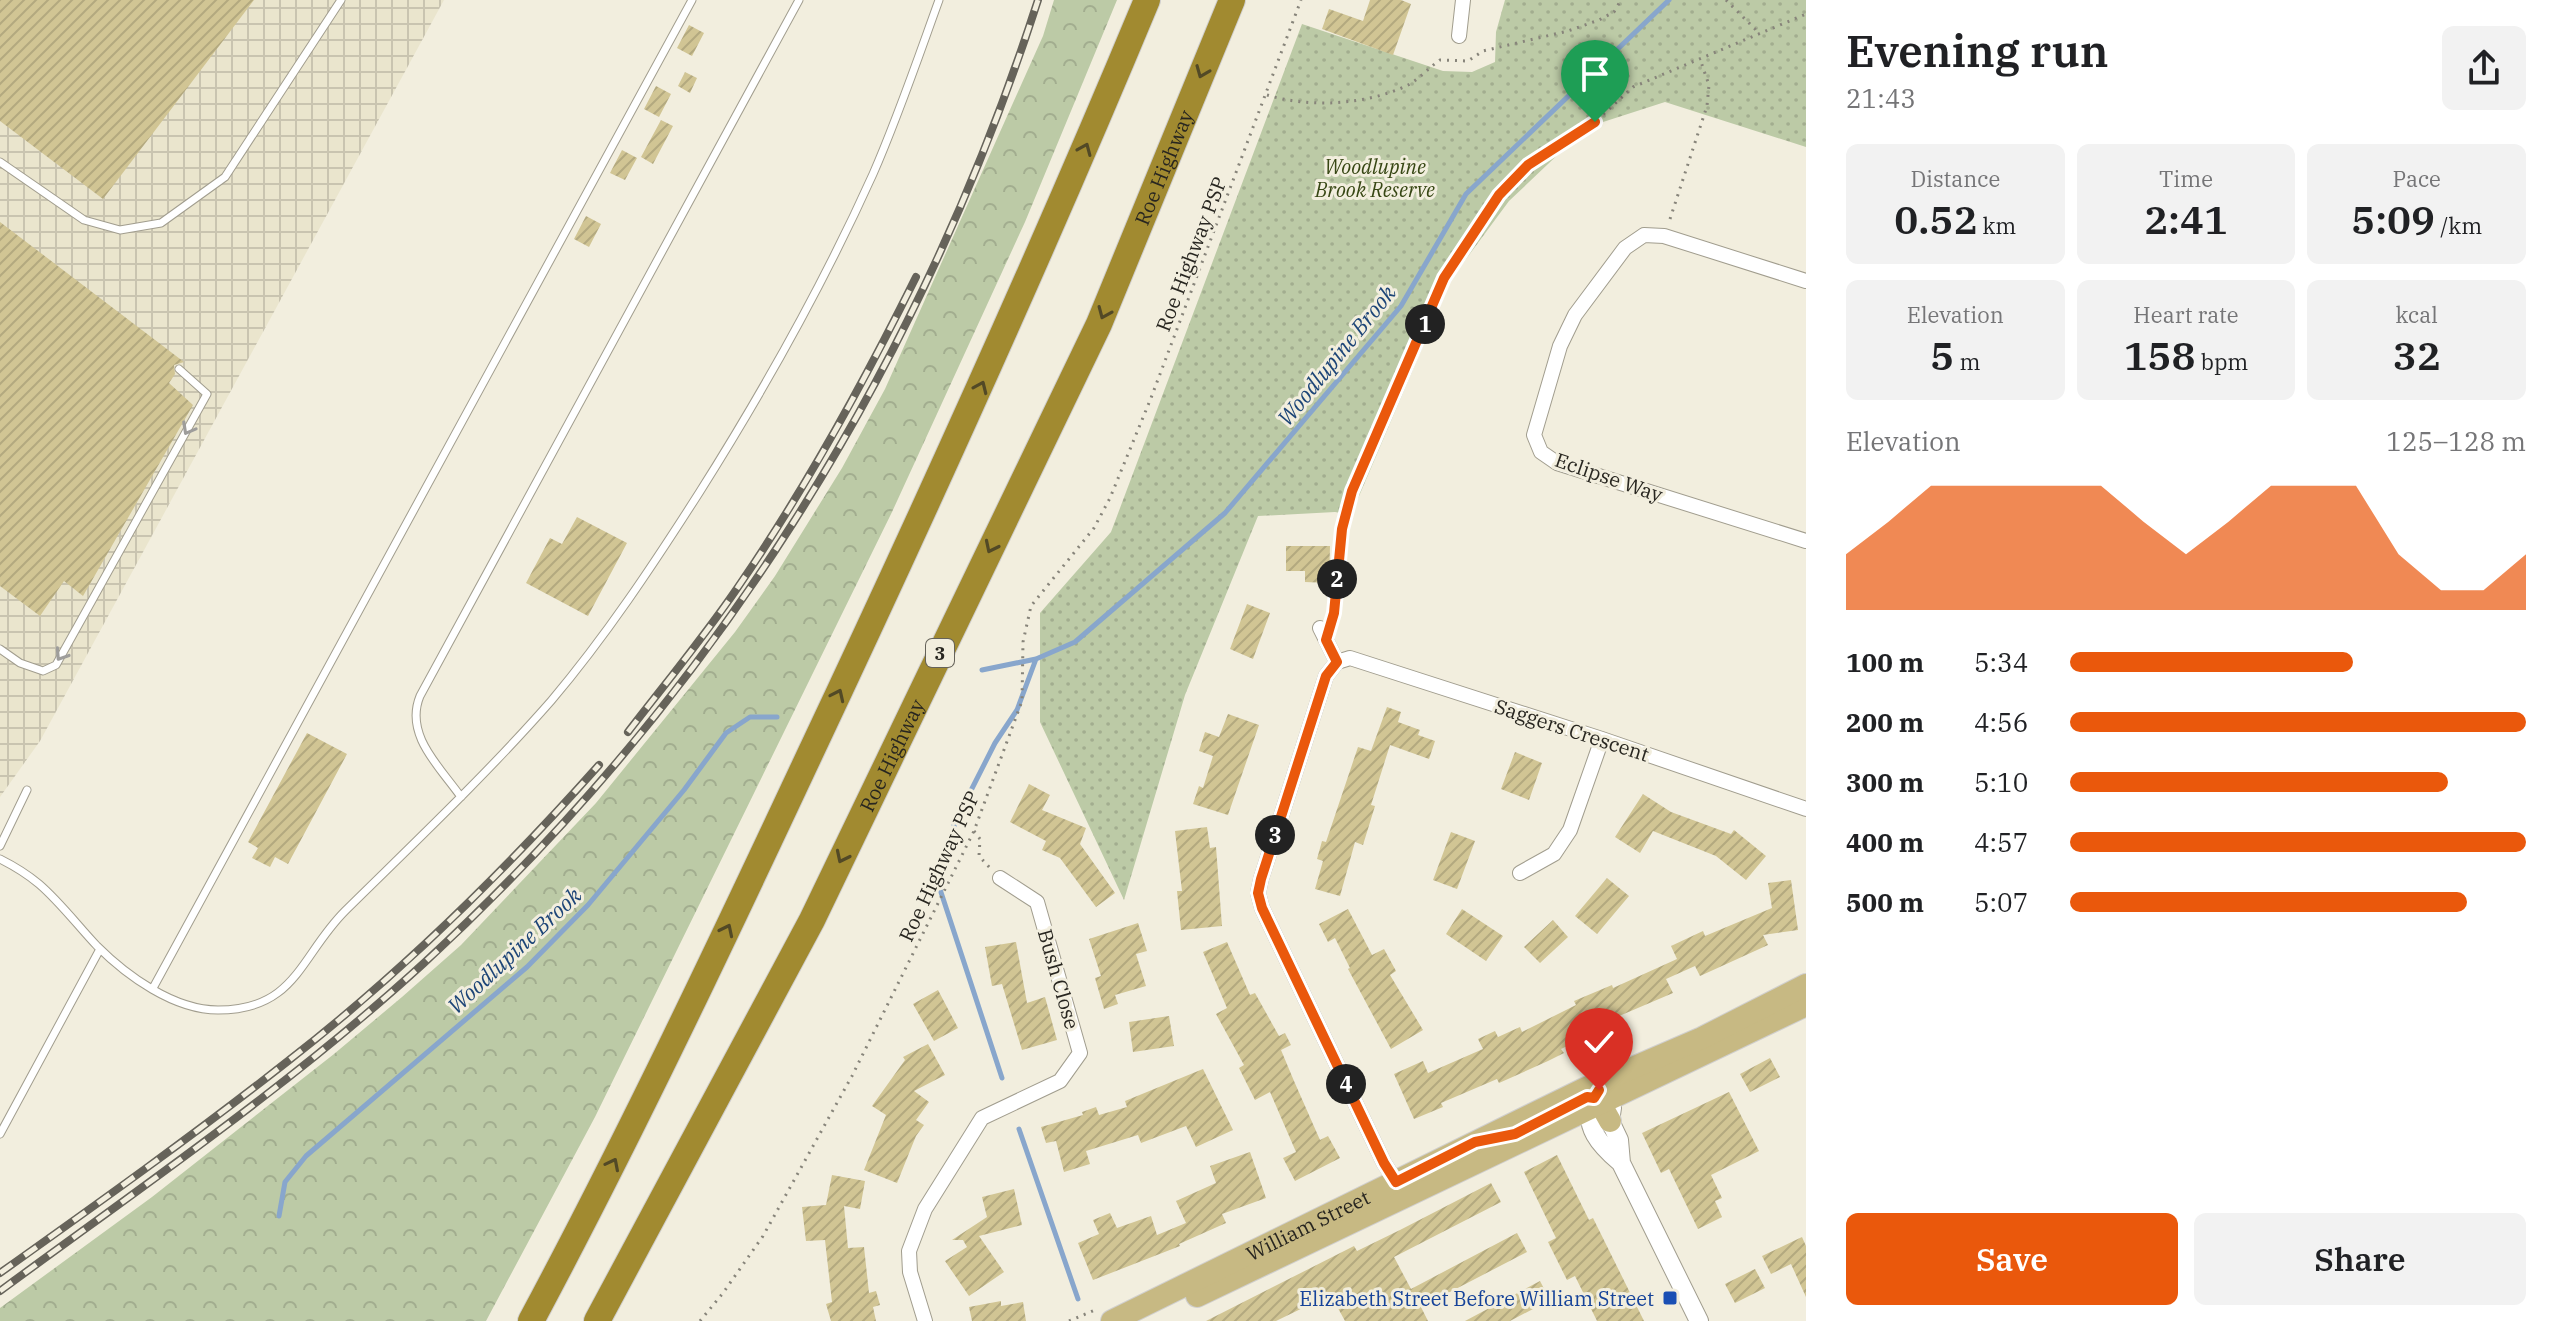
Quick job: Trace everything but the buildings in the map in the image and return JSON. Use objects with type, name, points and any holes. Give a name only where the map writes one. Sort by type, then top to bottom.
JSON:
[{"type":"highway","points":[[531,1321],[645,1101],[942,472],[1032,273],[1147,0]]},
{"type":"highway","name":"Roe Highway","points":[[597,1321],[812,920],[1092,338],[1232,0]]},
{"type":"highway","points":[[518,1321],[578,1234]]},
{"type":"main road","name":"William Street","points":[[1146,1321],[1420,1179],[1472,1155],[1514,1144],[1556,1123],[1597,1112],[1618,1084],[1806,985]]},
{"type":"main road","name":"William Street","points":[[1112,1321],[1401,1189],[1475,1142],[1806,1005]]},
{"type":"main road","points":[[1475,1142],[1515,1134],[1587,1097],[1597,1112]]},
{"type":"street","points":[[1459,36],[1463,0]]},
{"type":"street","name":"Eclipse Way","points":[[1664,236],[1644,235],[1625,248],[1575,315],[1560,346],[1534,435],[1541,452],[1557,463],[1806,541]]},
{"type":"street","points":[[1664,236],[1806,281]]},
{"type":"street","points":[[1323,634],[1337,662],[1326,676],[1258,893],[1262,908],[1384,1163],[1401,1189]]},
{"type":"street","name":"Saggers Crescent","points":[[1337,662],[1350,658],[1806,809]]},
{"type":"street","points":[[1520,873],[1554,854],[1570,830],[1602,739]]},
{"type":"street","name":"Bush Close","points":[[925,1321],[910,1272],[909,1251],[925,1209],[982,1118],[1060,1081],[1080,1053],[1037,902],[1000,878]]},
{"type":"street","points":[[1597,1112],[1619,1140],[1621,1163],[1699,1321]]},
{"type":"lane","points":[[0,162],[84,220],[120,230],[161,223],[225,177],[341,0]]},
{"type":"lane","points":[[153,988],[692,0]]},
{"type":"lane","points":[[461,797],[417,733],[414,714],[420,696],[799,0]]},
{"type":"lane","points":[[0,859],[41,886],[100,949],[153,988],[178,1001],[204,1009],[247,1008],[263,1003],[290,982],[343,913],[461,797],[553,698],[626,604],[749,412],[830,264],[874,170],[939,0]]},
{"type":"lane","points":[[0,649],[20,663],[43,671],[56,665],[207,394],[179,369]]},
{"type":"lane","points":[[0,846],[27,790]]},
{"type":"lane","points":[[0,1134],[100,949]]},
{"type":"path","name":"Roe Highway PSP","points":[[700,1321],[763,1236],[852,1076],[974,831],[1022,701],[1023,642],[1031,606],[1094,528],[1110,498],[1151,398],[1301,0]]},
{"type":"path","points":[[1267,95],[1319,103],[1359,100],[1404,87],[1440,60],[1468,61],[1483,51],[1568,31],[1599,20],[1614,12],[1621,0]]},
{"type":"path","points":[[1726,0],[1760,34]]},
{"type":"path","points":[[1323,634],[1334,613],[1342,529],[1352,491],[1444,278],[1499,195],[1528,165],[1595,122],[1633,87],[1806,14]]},
{"type":"path","points":[[1664,236],[1707,106],[1709,85],[1700,59]]},
{"type":"path","points":[[974,831],[980,839],[979,856],[1000,878]]},
{"type":"shaded area","points":[[0,0],[444,0],[40,741],[0,797]]},
{"type":"green space","points":[[1054,0],[1117,0],[1025,222],[892,512],[595,1117],[486,1321],[0,1321],[0,1308],[152,1197],[334,1054],[461,945],[596,803],[735,632],[775,576],[842,468],[885,389],[1043,36]]},
{"type":"green space","name":"Woodlupine Brook Reserve","points":[[1505,0],[1806,0],[1806,147],[1665,102],[1603,122],[1567,146],[1509,201],[1452,278],[1351,515],[1335,512],[1258,516],[1185,695],[1124,900],[1040,722],[1040,613],[1111,532],[1302,24],[1443,71],[1472,72],[1495,62],[1496,32]]},
{"type":"waterway","name":"Woodlupine Brook","points":[[982,670],[1036,659],[1075,642],[1225,513],[1401,306],[1466,194],[1669,0]]},
{"type":"waterway","points":[[1002,1078],[935,874],[955,846],[954,824],[995,743],[1017,710],[1036,659]]},
{"type":"waterway","name":"Woodlupine Brook","points":[[279,1216],[285,1182],[306,1156],[527,967],[588,905],[684,790],[726,733],[750,717],[777,717]]},
{"type":"waterway","points":[[1019,1129],[1078,1299]]},
{"type":"railway","points":[[0,1291],[270,1092],[374,1007],[424,963],[528,861],[624,753],[713,640],[794,522],[867,399],[932,270],[989,137],[1038,0]]},
{"type":"railway","points":[[628,732],[725,606],[763,550],[854,396],[916,277]]},
{"type":"railway","points":[[0,1273],[217,1116],[371,993],[489,882],[599,765]]},
{"type":"place","name":"Elizabeth Street Before William Street","points":[[1670,1298]]},
{"type":"route","points":[[1595,122],[1528,165],[1499,195],[1444,278],[1352,491],[1342,529],[1334,613],[1326,640],[1337,662],[1326,676],[1258,893],[1262,908],[1384,1163],[1396,1182],[1475,1142],[1515,1134],[1587,1097],[1594,1098],[1599,1090]]}]
